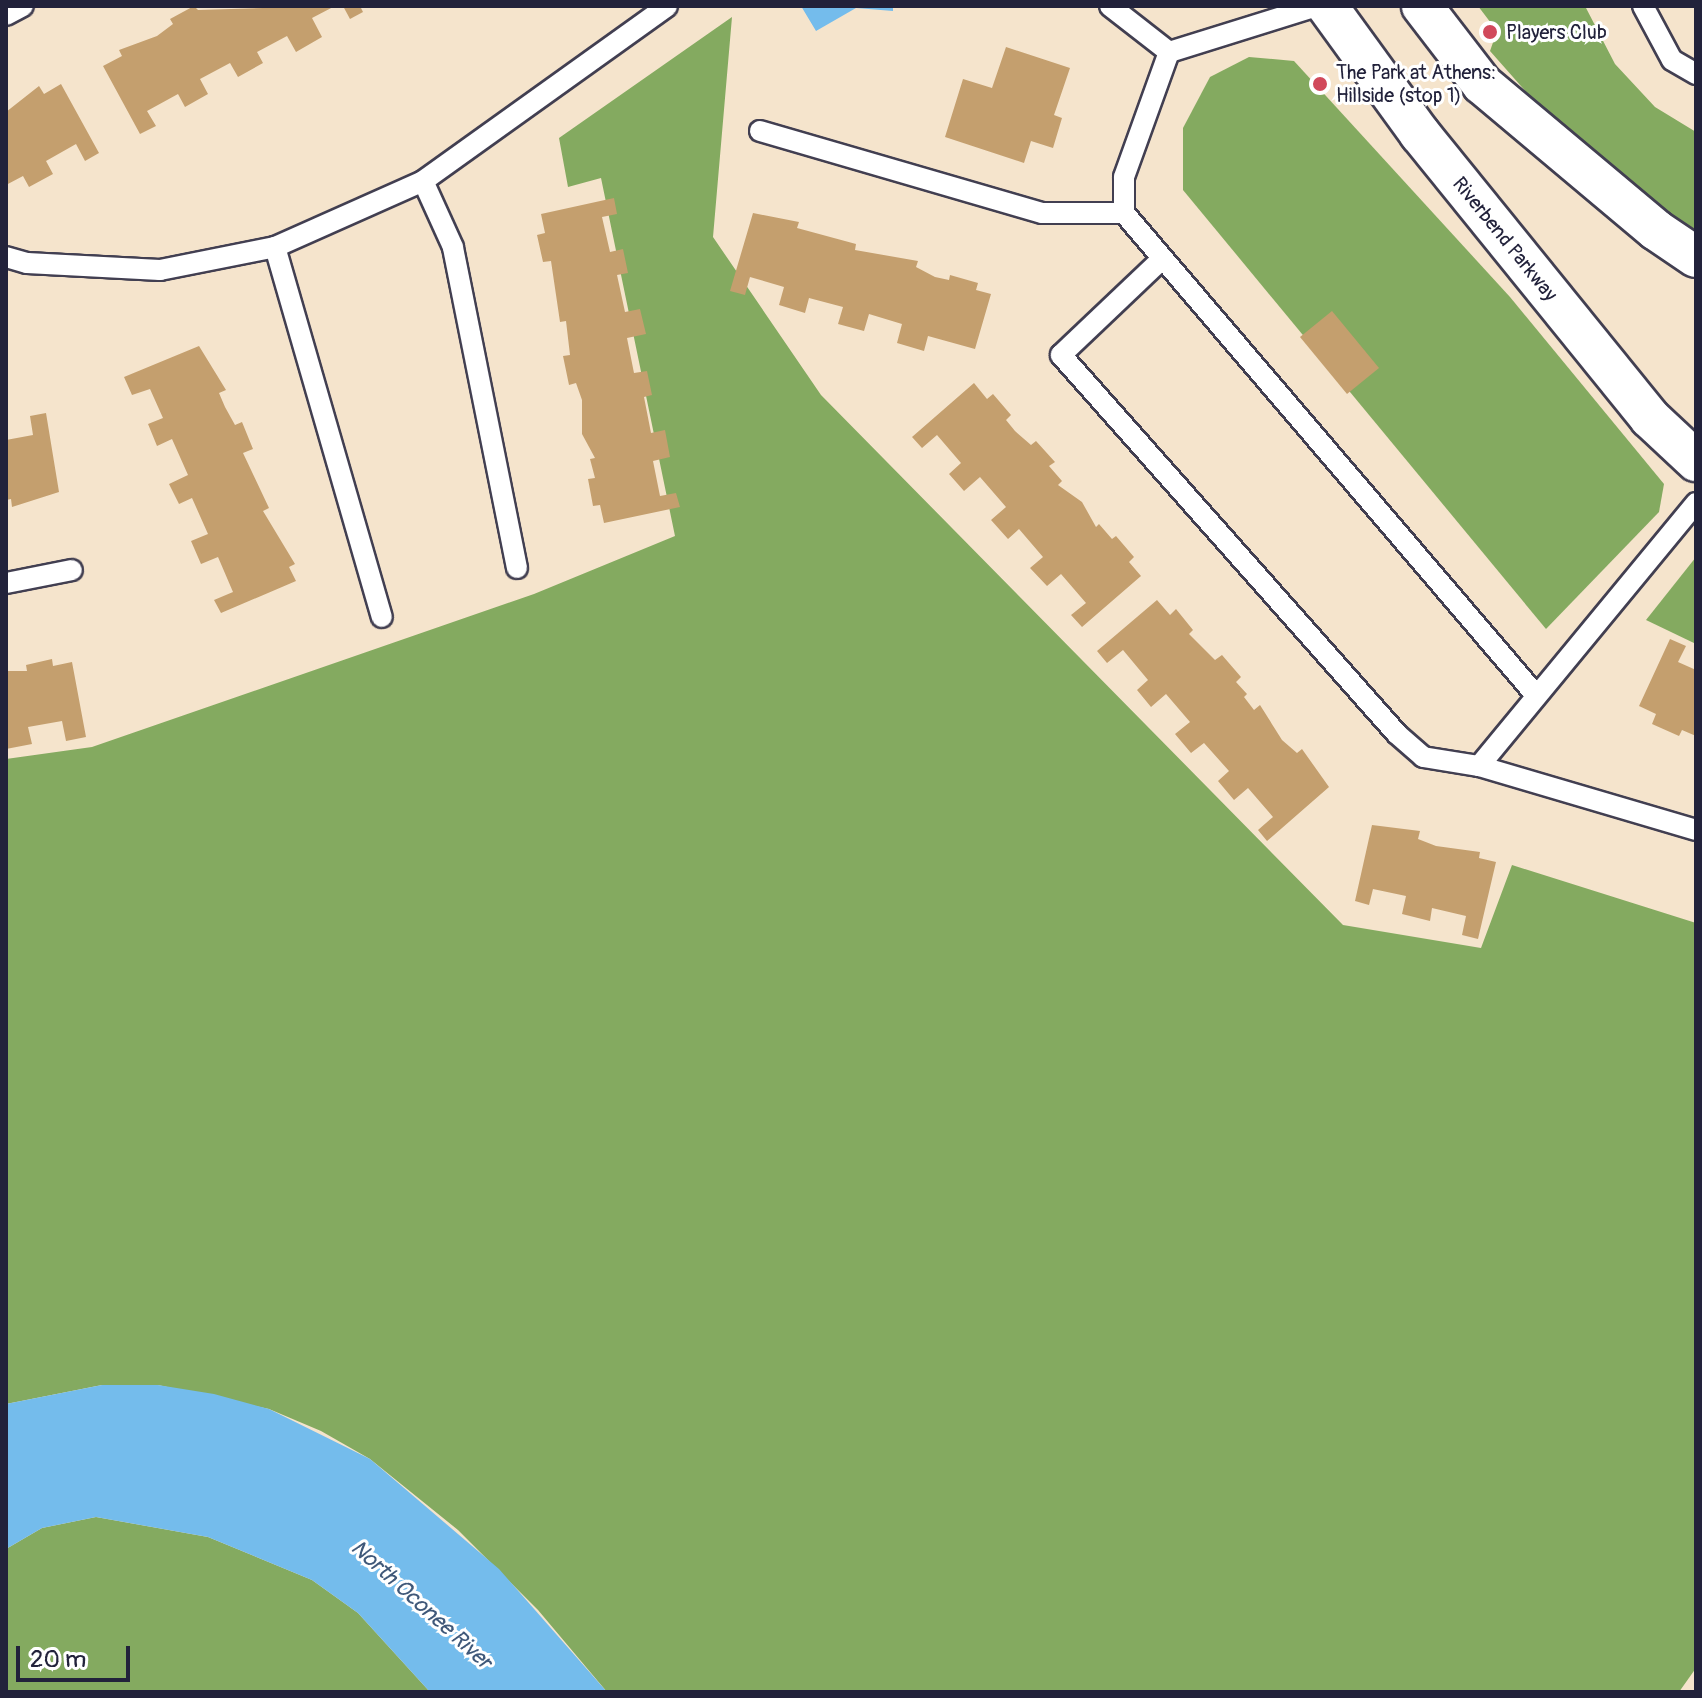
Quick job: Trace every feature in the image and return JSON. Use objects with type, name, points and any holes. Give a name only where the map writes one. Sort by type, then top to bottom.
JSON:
[{"type":"street","name":"Riverbend Parkway","points":[[1327,6],[1420,134],[1650,418],[1696,461]]},
{"type":"street","points":[[1422,6],[1482,84],[1656,230],[1696,257]]},
{"type":"lane","points":[[6,15],[23,6]]},
{"type":"lane","points":[[6,257],[27,263],[160,270],[275,247],[423,181],[667,6]]},
{"type":"lane","points":[[1110,6],[1169,52]]},
{"type":"lane","points":[[1169,52],[1317,6]]},
{"type":"lane","points":[[1643,6],[1672,60],[1696,74]]},
{"type":"lane","points":[[1169,52],[1124,177],[1124,213],[1161,260],[1535,694]]},
{"type":"lane","points":[[760,131],[1042,213],[1124,213]]},
{"type":"lane","points":[[423,181],[453,247],[517,568]]},
{"type":"lane","points":[[275,247],[382,617]]},
{"type":"lane","points":[[1161,260],[1061,355],[1397,734],[1423,757],[1479,766],[1696,830]]},
{"type":"lane","points":[[1479,766],[1535,694],[1696,503]]},
{"type":"lane","points":[[6,583],[72,570]]},
{"type":"green space","points":[[1478,6],[1585,6],[1615,64],[1655,107],[1696,132],[1696,234],[1641,197],[1557,127],[1490,51],[1497,31]]},
{"type":"green space","points":[[732,17],[713,237],[821,395],[1343,925],[1481,948],[1512,865],[1696,923],[1696,1668],[1679,1692],[607,1692],[538,1610],[458,1530],[370,1459],[321,1431],[269,1409],[158,1385],[102,1385],[6,1404],[6,759],[92,747],[534,594],[675,536],[601,178],[568,187],[559,138]]},
{"type":"green space","points":[[1249,57],[1294,61],[1510,297],[1664,484],[1659,512],[1546,629],[1183,190],[1183,128],[1210,77]]},
{"type":"green space","points":[[1696,557],[1696,644],[1646,620]]},
{"type":"green space","points":[[96,1517],[208,1537],[312,1580],[358,1613],[430,1692],[6,1692],[6,1549],[42,1528]]},
{"type":"water","points":[[801,6],[893,6],[893,11],[856,8],[816,31]]},
{"type":"water","name":"North Oconee River","points":[[102,1385],[158,1385],[214,1394],[269,1409],[370,1459],[499,1569],[607,1692],[430,1692],[358,1613],[312,1580],[208,1537],[96,1517],[42,1528],[6,1549],[6,1404]]},
{"type":"building","points":[[194,6],[198,10],[335,6],[312,18],[322,37],[296,52],[287,36],[257,52],[263,63],[238,77],[230,63],[200,79],[208,94],[185,107],[178,94],[147,111],[156,126],[140,134],[103,66],[122,56],[119,50],[157,36],[173,24],[170,19]]},
{"type":"building","points":[[343,6],[360,6],[363,12],[350,19]]},
{"type":"building","points":[[1006,47],[1070,68],[1054,115],[1062,118],[1053,148],[1031,141],[1024,163],[945,137],[963,79],[992,88]]},
{"type":"building","points":[[61,84],[99,153],[85,161],[76,144],[46,161],[53,174],[29,187],[23,176],[6,185],[6,112],[39,86],[44,94]]},
{"type":"building","points":[[614,198],[617,214],[602,217],[610,252],[623,249],[628,273],[617,275],[625,312],[640,309],[646,334],[627,338],[634,373],[647,371],[652,395],[644,397],[651,433],[665,430],[670,457],[653,461],[660,496],[676,493],[680,507],[604,523],[600,505],[593,506],[588,479],[595,478],[590,459],[595,458],[582,434],[582,400],[576,383],[569,385],[563,356],[570,355],[566,321],[560,322],[551,261],[543,262],[537,235],[545,233],[541,214]]},
{"type":"building","points":[[753,213],[799,222],[797,228],[856,244],[855,250],[918,261],[916,267],[935,277],[949,280],[950,275],[978,283],[976,290],[991,294],[975,349],[928,336],[924,351],[897,343],[902,324],[869,314],[864,331],[838,324],[843,307],[809,298],[805,313],[779,305],[784,287],[750,277],[745,295],[730,291]]},
{"type":"building","points":[[1332,311],[1379,368],[1347,394],[1300,337]]},
{"type":"building","points":[[199,346],[226,390],[219,393],[235,425],[242,422],[253,449],[243,453],[269,508],[263,511],[295,564],[289,567],[296,581],[221,613],[214,600],[233,592],[218,557],[201,564],[191,541],[208,534],[192,498],[179,504],[169,484],[188,475],[172,439],[157,446],[148,424],[163,418],[150,389],[132,395],[124,377]]},
{"type":"building","points":[[974,383],[987,399],[993,394],[1011,415],[1006,420],[1015,431],[1031,445],[1036,441],[1055,462],[1049,466],[1062,481],[1058,485],[1082,502],[1096,527],[1099,524],[1112,539],[1116,536],[1134,557],[1129,562],[1141,576],[1082,627],[1071,615],[1086,603],[1061,574],[1047,586],[1030,568],[1043,557],[1019,529],[1008,539],[991,520],[1006,507],[980,477],[964,491],[949,474],[961,463],[937,435],[922,448],[912,437]]},
{"type":"building","points":[[46,413],[59,492],[12,507],[11,499],[6,500],[6,440],[33,435],[30,416]]},
{"type":"building","points":[[1157,600],[1170,615],[1176,609],[1193,630],[1189,634],[1215,660],[1222,655],[1241,677],[1236,682],[1247,694],[1244,697],[1254,710],[1260,705],[1282,740],[1297,753],[1302,749],[1329,787],[1267,841],[1258,830],[1273,817],[1248,788],[1234,800],[1218,781],[1229,771],[1204,743],[1191,753],[1175,734],[1190,722],[1166,694],[1151,707],[1137,690],[1148,680],[1123,650],[1107,663],[1097,651]]},
{"type":"building","points":[[1670,639],[1686,646],[1678,662],[1696,670],[1696,736],[1682,730],[1679,736],[1652,724],[1656,714],[1639,706]]},
{"type":"building","points":[[52,659],[53,666],[72,662],[86,737],[66,741],[62,721],[28,727],[32,744],[6,749],[6,671],[27,671],[26,665]]},
{"type":"building","points":[[1372,825],[1420,831],[1418,839],[1436,846],[1480,852],[1479,858],[1496,862],[1478,939],[1462,935],[1466,916],[1432,908],[1430,921],[1402,914],[1406,896],[1373,889],[1369,905],[1355,901]]},
{"type":"place","name":"Players Club","points":[[1490,32]]},
{"type":"place","name":"The Park at Athens: Hillside (stop 1)","points":[[1320,84]]}]
